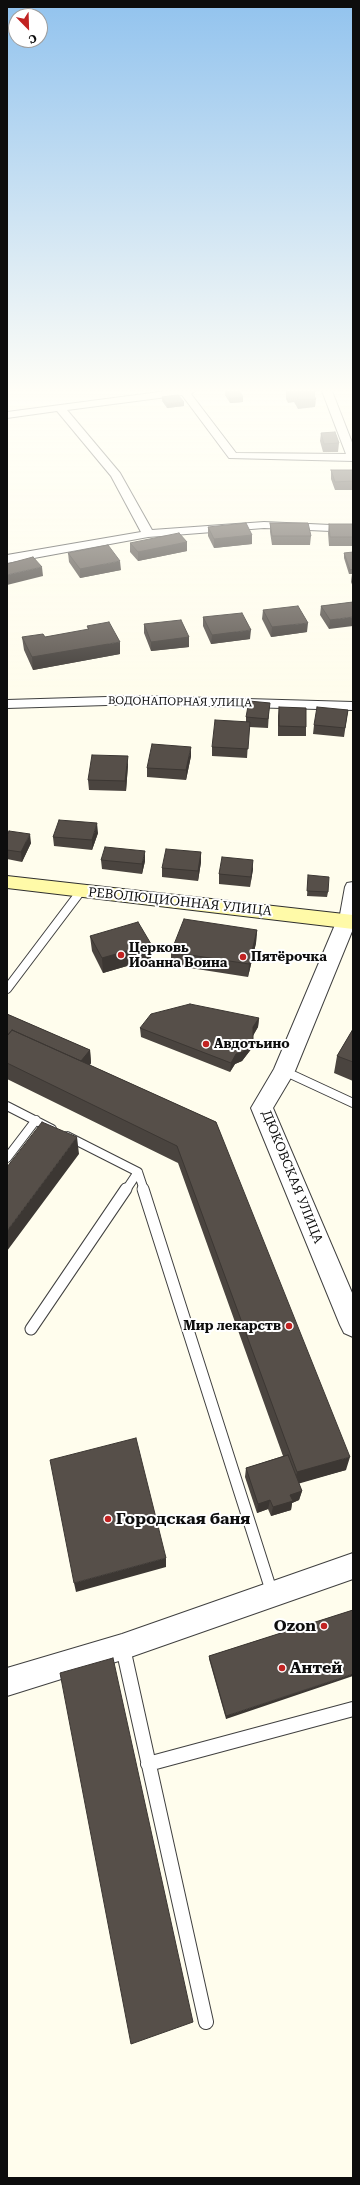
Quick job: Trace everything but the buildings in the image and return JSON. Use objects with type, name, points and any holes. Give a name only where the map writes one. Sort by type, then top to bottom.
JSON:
[{"type":"main road","name":"РЕВОЛЮЦИОННАЯ УЛИЦА","points":[[7,882],[81,892],[350,921]]},
{"type":"street","points":[[126,493],[148,534]]},
{"type":"street","points":[[7,559],[148,534],[264,525],[353,529]]},
{"type":"street","name":"ВОДОНАПОРНАЯ УЛИЦА","points":[[7,704],[140,700],[353,706]]},
{"type":"street","points":[[350,921],[353,887]]},
{"type":"street","name":"ДЮКОВСКАЯ УЛИЦА","points":[[350,921],[284,1071],[262,1108],[353,1325]]},
{"type":"street","points":[[7,1682],[122,1646],[353,1566]]},
{"type":"lane","points":[[7,989],[81,892]]},
{"type":"lane","points":[[284,1071],[353,1103]]},
{"type":"lane","points":[[7,1106],[138,1172],[272,1594]]},
{"type":"lane","points":[[7,1158],[36,1120]]},
{"type":"lane","points":[[31,1329],[138,1172]]},
{"type":"lane","points":[[122,1646],[206,2022]]},
{"type":"lane","points":[[148,1764],[353,1708]]},
{"type":"place","name":"Церковь Иоанна Воина","points":[[121,955]]},
{"type":"place","name":"Пятёрочка","points":[[243,957]]},
{"type":"place","name":"Авдотьино","points":[[206,1044]]},
{"type":"place","name":"Мир лекарств","points":[[289,1326]]},
{"type":"place","name":"Городская баня","points":[[108,1519]]},
{"type":"place","name":"Ozon","points":[[324,1626]]},
{"type":"place","name":"Антей","points":[[282,1668]]}]
